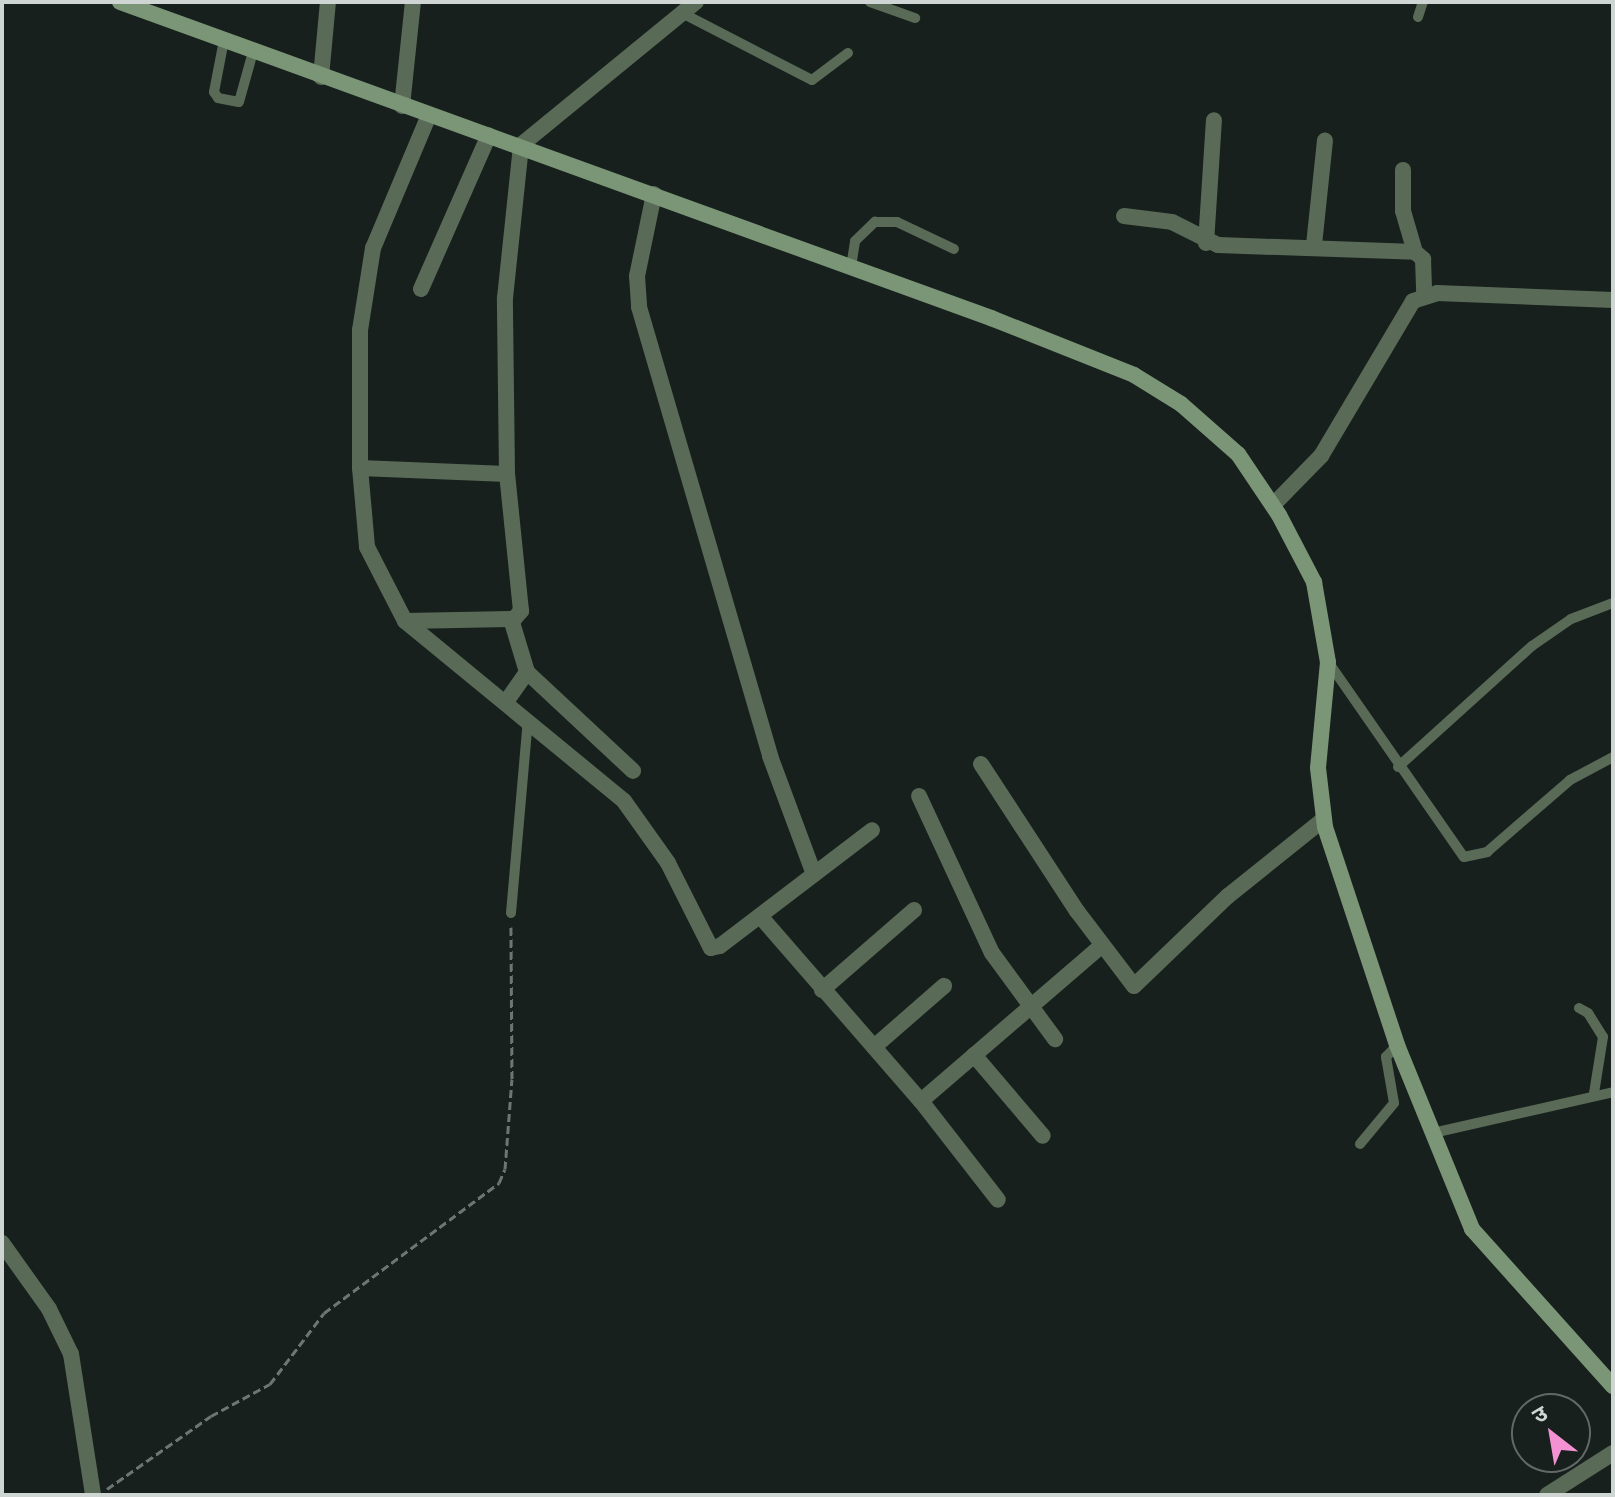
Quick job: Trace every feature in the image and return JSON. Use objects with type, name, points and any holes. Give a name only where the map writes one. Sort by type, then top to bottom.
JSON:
[{"type":"street","points":[[120,2],[402,106],[521,145],[1134,375],[1181,404],[1238,454],[1273,505],[1314,582],[1328,662],[1318,768],[1324,819],[1397,1045],[1472,1229],[1613,1386]]},
{"type":"street","points":[[321,77],[328,2]]},
{"type":"street","points":[[402,106],[413,2]]},
{"type":"street","points":[[405,621],[511,619],[519,616],[523,606],[507,474],[505,298],[521,145],[585,87],[690,8]]},
{"type":"street","points":[[429,115],[373,248],[360,330],[360,468],[367,547],[405,621],[590,769],[645,827],[711,948],[760,916],[872,830]]},
{"type":"street","points":[[1206,243],[1214,120]]},
{"type":"street","points":[[421,289],[489,135]]},
{"type":"street","points":[[1314,245],[1325,141]]},
{"type":"street","points":[[1403,170],[1403,211],[1415,252],[1423,259],[1424,295]]},
{"type":"street","points":[[654,194],[637,276],[639,307],[766,741],[814,874]]},
{"type":"street","points":[[1124,216],[1172,222],[1206,243],[1314,245],[1415,252]]},
{"type":"street","points":[[1273,505],[1321,456],[1406,309],[1424,295],[1613,300]]},
{"type":"street","points":[[360,468],[507,474]]},
{"type":"street","points":[[511,619],[527,672],[633,771]]},
{"type":"street","points":[[506,702],[527,672]]},
{"type":"street","points":[[981,764],[1101,946],[1134,986],[1228,896],[1324,819]]},
{"type":"street","points":[[919,796],[992,953],[1029,1008],[1055,1039]]},
{"type":"street","points":[[822,990],[914,910]]},
{"type":"street","points":[[760,916],[921,1101],[998,1200]]},
{"type":"street","points":[[921,1101],[1101,946]]},
{"type":"street","points":[[874,1047],[944,986]]},
{"type":"street","points":[[974,1055],[1043,1136]]},
{"type":"street","points":[[2,1243],[49,1309],[71,1354],[95,1495]]},
{"type":"street","points":[[1547,1495],[1613,1453]]},
{"type":"lane","points":[[870,2],[915,18]]},
{"type":"lane","points":[[1418,17],[1423,2]]},
{"type":"lane","points":[[690,8],[812,80],[848,53]]},
{"type":"lane","points":[[224,40],[214,92],[218,98],[239,102],[253,52]]},
{"type":"lane","points":[[851,267],[855,241],[875,222],[897,222],[954,249]]},
{"type":"lane","points":[[1398,767],[1532,646],[1571,619],[1613,603]]},
{"type":"lane","points":[[1328,662],[1453,848],[1475,859],[1570,780],[1613,757]]},
{"type":"lane","points":[[511,913],[528,720]]},
{"type":"lane","points":[[1579,1008],[1588,1013],[1603,1037],[1594,1093]]},
{"type":"lane","points":[[1360,1144],[1394,1103],[1386,1057],[1397,1045]]},
{"type":"lane","points":[[1433,1133],[1594,1093],[1613,1092]]},
{"type":"path","points":[[95,1495],[211,1416],[270,1384],[324,1313],[499,1183],[505,1169],[512,1079],[511,913]]}]
